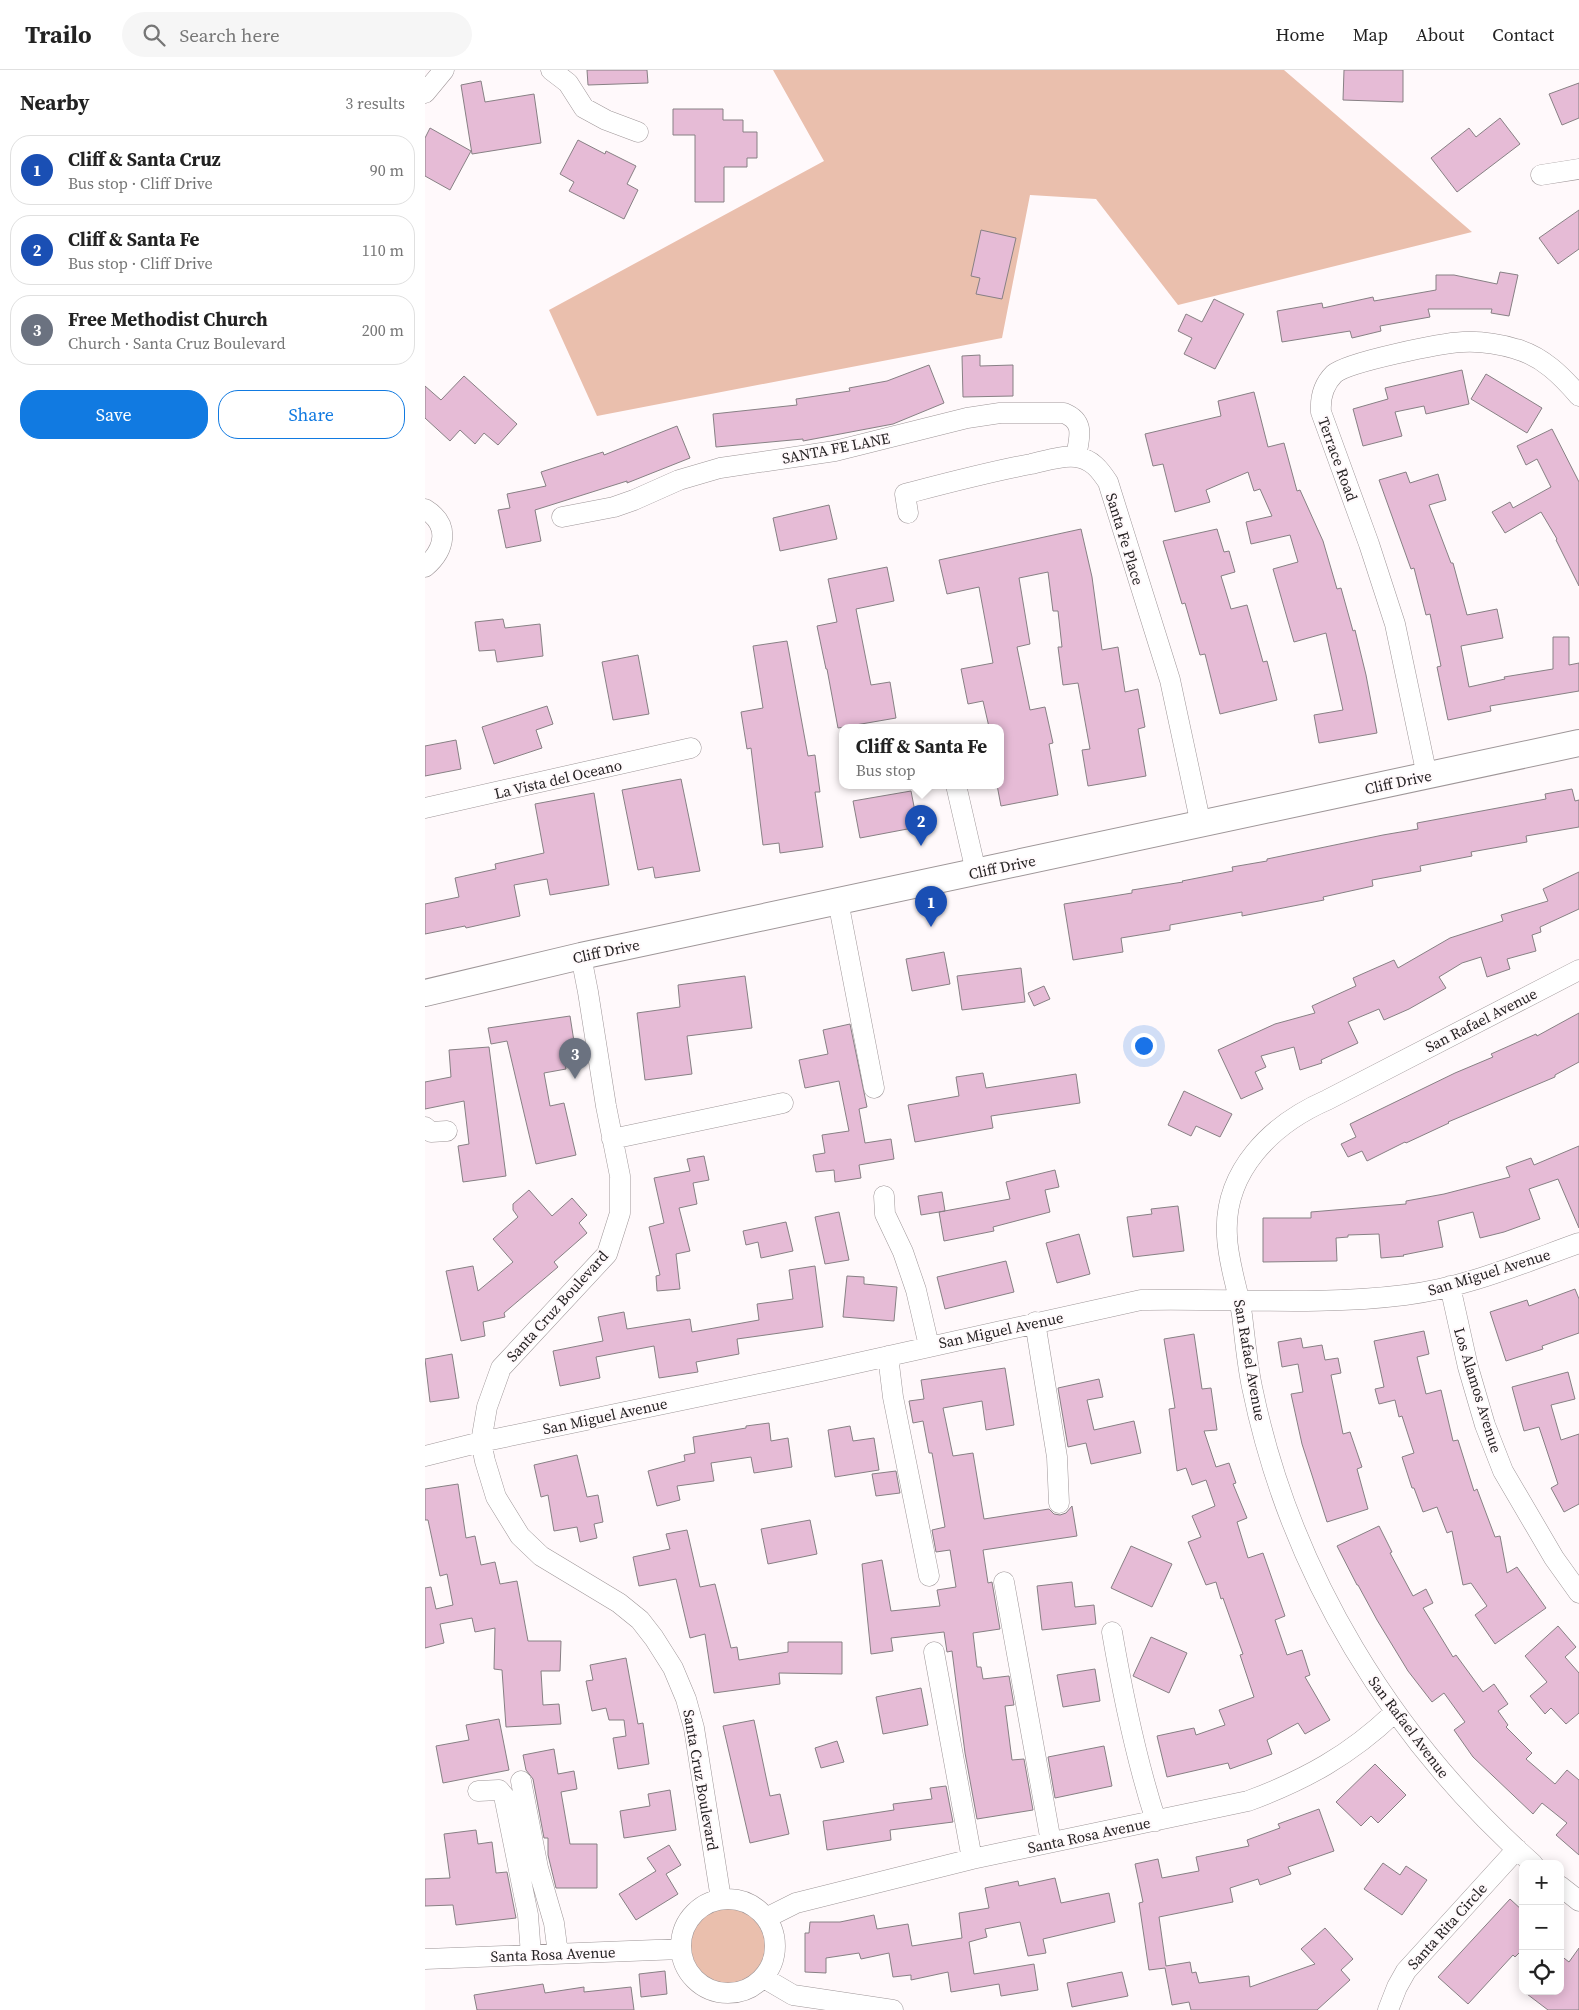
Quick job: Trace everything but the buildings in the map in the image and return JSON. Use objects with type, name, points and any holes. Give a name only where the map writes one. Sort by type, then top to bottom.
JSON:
[{"type":"main road","name":"Cliff Drive","points":[[425,993],[581,956],[1579,743]]},
{"type":"street","points":[[425,93],[444,70]]},
{"type":"street","points":[[551,70],[568,83],[584,108],[606,120],[639,132]]},
{"type":"street","points":[[1541,175],[1579,169]]},
{"type":"street","name":"Terrace Road","points":[[1427,776],[1395,624],[1369,544],[1321,412],[1320,401],[1323,391],[1328,381],[1345,367],[1447,344],[1464,342],[1491,343],[1517,349],[1534,356],[1557,372],[1579,396]]},
{"type":"street","name":"SANTA FE LANE","points":[[562,517],[614,507],[679,480],[720,468],[835,451],[940,424],[1000,413],[1057,412],[1074,417],[1079,425],[1080,434],[1076,457]]},
{"type":"street","points":[[909,513],[905,494],[980,474],[1066,457],[1076,457]]},
{"type":"street","name":"Santa Fe Place","points":[[1076,457],[1095,464],[1108,482],[1170,680],[1201,825]]},
{"type":"street","points":[[425,509],[432,513],[439,522],[442,543],[434,560],[425,567]]},
{"type":"street","name":"La Vista del Oceano","points":[[425,808],[691,748]]},
{"type":"street","points":[[957,789],[976,872]]},
{"type":"street","points":[[838,902],[874,1088]]},
{"type":"street","name":"Santa Cruz Boulevard","points":[[581,956],[589,992],[612,1139],[620,1176],[620,1213],[607,1254],[501,1368],[487,1407],[481,1442],[496,1497],[520,1536],[541,1556],[619,1603],[639,1620],[654,1638],[673,1668],[686,1698],[694,1728],[721,1899]]},
{"type":"street","name":"San Rafael Avenue","points":[[1529,1860],[1481,1815],[1435,1765],[1395,1713],[1361,1661],[1330,1606],[1303,1549],[1282,1496],[1265,1441],[1252,1386],[1239,1301],[1226,1234],[1229,1206],[1241,1172],[1268,1136],[1286,1122],[1306,1109],[1327,1100],[1579,970]]},
{"type":"street","points":[[612,1139],[783,1103]]},
{"type":"street","points":[[425,1126],[431,1132],[447,1131]]},
{"type":"street","points":[[884,1196],[885,1214],[903,1252],[916,1290],[929,1346]]},
{"type":"street","name":"San Miguel Avenue","points":[[425,1456],[481,1442],[888,1356],[1141,1300],[1345,1301],[1407,1295],[1451,1286],[1579,1243]]},
{"type":"street","name":"Los Alamos Avenue","points":[[1451,1286],[1468,1367],[1485,1425],[1503,1471],[1554,1558],[1579,1593]]},
{"type":"street","points":[[1035,1322],[1057,1457],[1059,1503]]},
{"type":"street","points":[[888,1356],[893,1397],[929,1576]]},
{"type":"street","points":[[1004,1582],[1051,1842]]},
{"type":"street","points":[[1112,1632],[1122,1688],[1145,1788],[1156,1821]]},
{"type":"street","points":[[934,1652],[972,1858]]},
{"type":"street","name":"Santa Rosa Avenue","points":[[766,1918],[796,1903],[972,1858],[1234,1805],[1283,1788],[1316,1772],[1347,1752],[1395,1713]]},
{"type":"street","points":[[521,1781],[538,1868],[554,1923],[558,1954]]},
{"type":"street","points":[[478,1791],[499,1790],[504,1796],[528,1915],[531,1954]]},
{"type":"street","name":"Santa Rita Circle","points":[[1388,2010],[1406,1971],[1517,1849]]},
{"type":"street","points":[[1564,1889],[1579,1901]]},
{"type":"street","points":[[721,1899],[741,1901],[759,1910],[766,1918],[773,1930],[775,1952],[770,1970],[756,1986],[739,2001],[714,1992],[697,1982],[686,1967],[681,1948],[684,1926],[690,1916],[709,1902],[721,1899]]},
{"type":"street","name":"Santa Rosa Avenue","points":[[425,1959],[681,1948]]},
{"type":"street","points":[[764,1978],[793,1996],[893,2010]]},
{"type":"shaded area","points":[[773,70],[1284,70],[1472,232],[1178,305],[1096,199],[1030,195],[1002,338],[597,416],[549,310],[824,161]]},
{"type":"shaded area","points":[[719,1899],[737,1899],[762,1912],[772,1928],[775,1946],[772,1964],[762,1980],[737,1993],[719,1993],[694,1980],[681,1955],[681,1937],[694,1912]]},
{"type":"place","name":"Cliff & Santa Fe","points":[[921,846]]},
{"type":"place","name":"Cliff & Santa Cruz","points":[[931,927]]},
{"type":"place","name":"Free Methodist Church","points":[[575,1079]]}]
